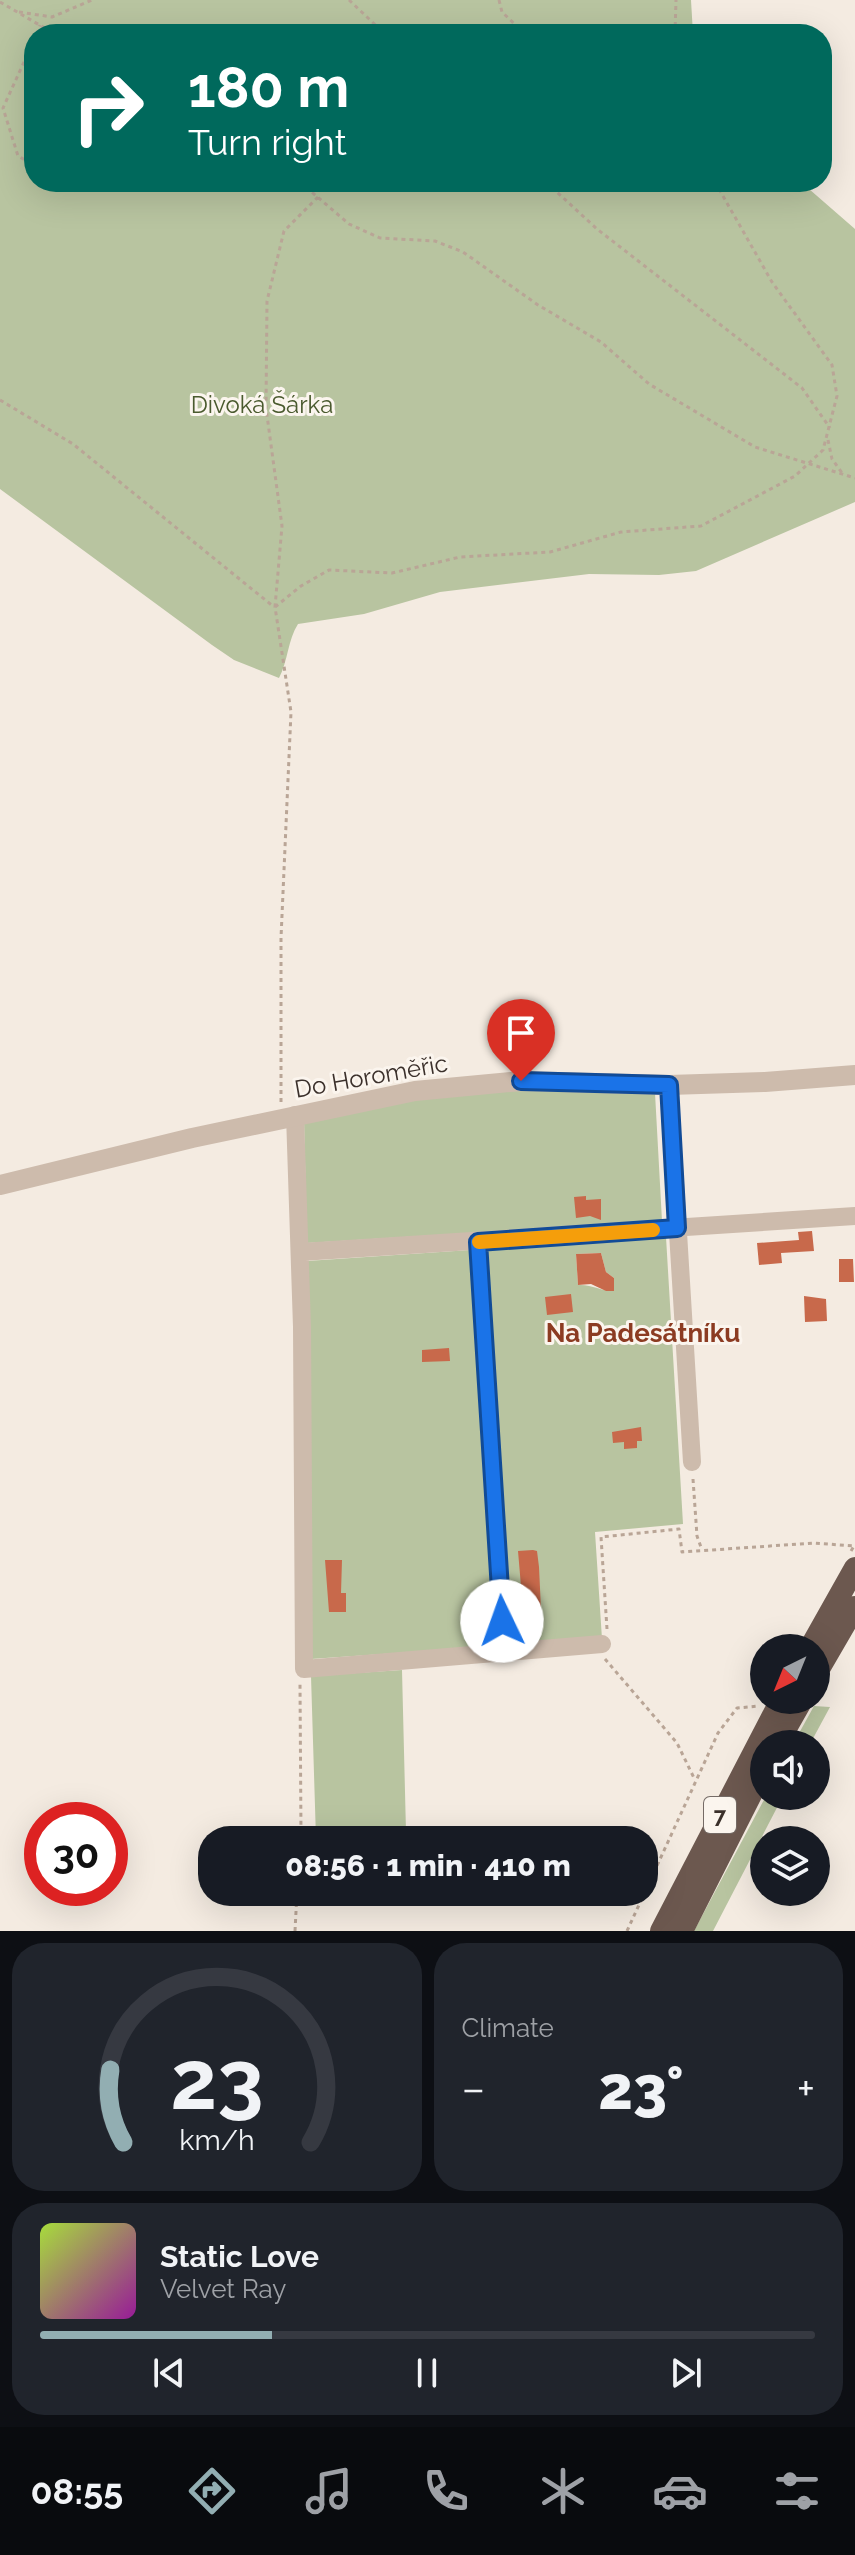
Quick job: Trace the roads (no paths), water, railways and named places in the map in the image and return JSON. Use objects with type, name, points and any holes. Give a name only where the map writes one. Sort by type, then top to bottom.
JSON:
[{"type":"highway","points":[[818,1634],[855,1568]]},
{"type":"highway","points":[[830,1650],[855,1607]]},
{"type":"highway","name":"7","points":[[661,1931],[774,1714]]},
{"type":"highway","name":"7","points":[[682,1931],[750,1797]]},
{"type":"street","name":"Do Horoměřic","points":[[0,1185],[289,1116],[415,1091],[505,1082],[669,1085],[855,1075]]},
{"type":"street","points":[[669,1085],[692,1462]]},
{"type":"street","points":[[289,1116],[301,1252],[304,1669],[602,1644]]},
{"type":"street","points":[[301,1252],[855,1216]]},
{"type":"street","points":[[478,1242],[504,1651]]},
{"type":"district","name":"Na Padesátníku","points":[[643,1333]]},
{"type":"park label","name":"Divoká Šárka","points":[[262,404]]}]
